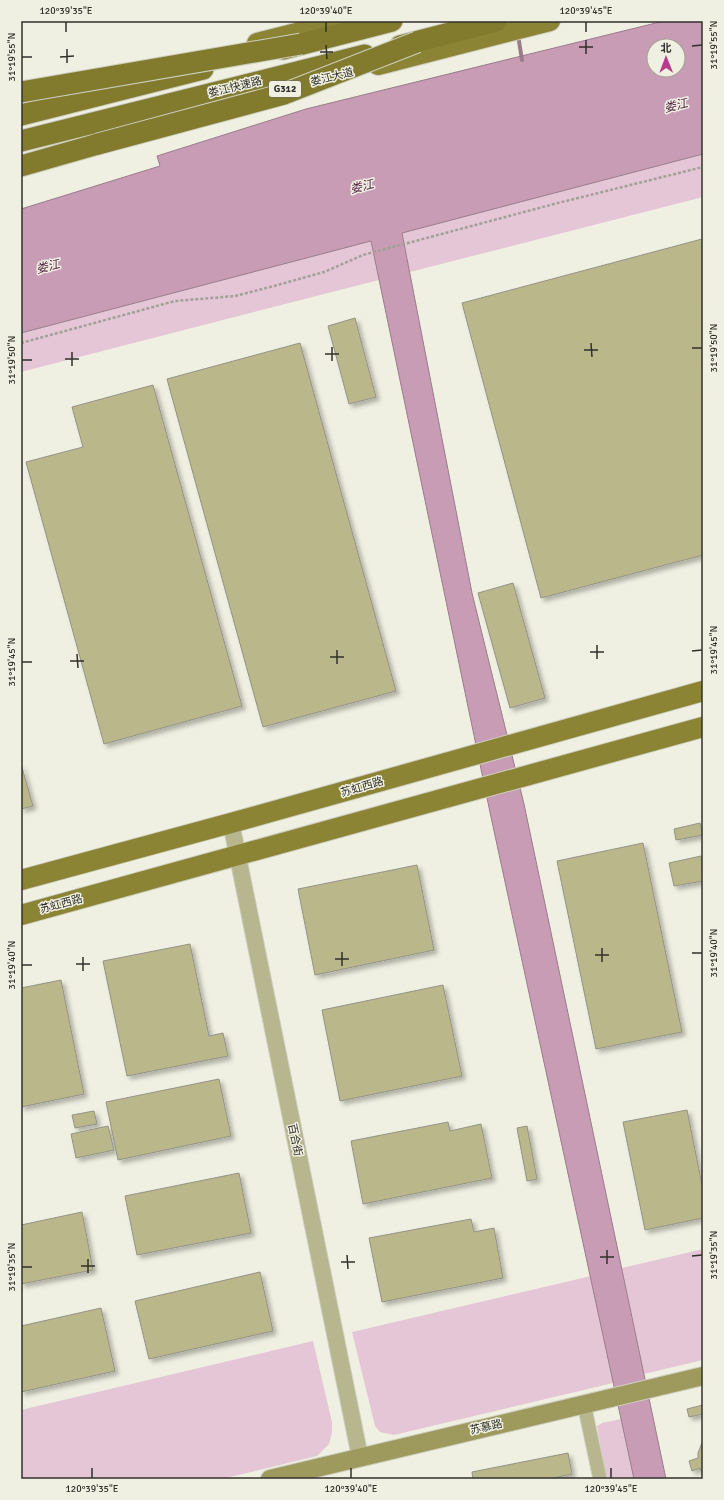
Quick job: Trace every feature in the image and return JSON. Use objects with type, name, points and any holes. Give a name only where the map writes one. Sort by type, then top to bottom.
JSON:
[{"type":"highway","points":[[21,115],[392,21]]},
{"type":"highway","name":"娄江快速路","points":[[21,141],[496,21]]},
{"type":"highway","points":[[21,166],[284,94],[417,42]]},
{"type":"highway","points":[[21,92],[302,44]]},
{"type":"main road","points":[[21,102],[344,21]]},
{"type":"main road","name":"娄江大道","points":[[21,155],[550,21]]},
{"type":"main road","name":"苏虹西路","points":[[21,880],[703,691]]},
{"type":"main road","name":"苏虹西路","points":[[21,915],[703,727]]},
{"type":"main road","name":"苏慕路","points":[[270,1479],[703,1376]]},
{"type":"street","name":"百合街","points":[[231,823],[360,1457]]},
{"type":"street","points":[[584,1404],[600,1479]]},
{"type":"path","points":[[21,343],[175,301],[235,296],[274,286],[324,272],[363,255],[554,204],[703,167]]},
{"type":"shaded area","points":[[703,154],[703,197],[410,272],[402,233]]},
{"type":"shaded area","points":[[371,241],[379,280],[21,372],[21,333]]},
{"type":"shaded area","points":[[703,1249],[703,1360],[644,1374],[622,1268]]},
{"type":"shaded area","points":[[591,1276],[613,1383],[394,1435],[380,1432],[375,1426],[352,1332]]},
{"type":"shaded area","points":[[313,1341],[332,1422],[332,1433],[329,1444],[317,1456],[222,1479],[21,1479],[21,1410]]},
{"type":"shaded area","points":[[621,1419],[634,1479],[606,1479],[597,1426],[602,1423]]},
{"type":"water","name":"娄江","points":[[664,21],[703,21],[703,154],[402,233],[472,593],[524,804],[666,1479],[634,1479],[491,817],[371,241],[21,333],[21,209],[160,166],[157,156],[306,109]]},
{"type":"building","points":[[702,239],[703,555],[541,598],[462,303]]},
{"type":"building","points":[[355,318],[376,397],[349,404],[328,326]]},
{"type":"building","points":[[300,343],[396,691],[263,727],[167,379]]},
{"type":"building","points":[[153,385],[242,706],[104,744],[26,462],[83,447],[72,407]]},
{"type":"building","points":[[513,583],[545,698],[510,708],[478,593]]},
{"type":"building","points":[[21,764],[33,806],[21,809]]},
{"type":"building","points":[[700,823],[703,835],[676,840],[674,829]]},
{"type":"building","points":[[643,843],[682,1032],[596,1049],[557,861]]},
{"type":"building","points":[[701,856],[703,881],[674,886],[669,863]]},
{"type":"building","points":[[417,865],[434,950],[315,975],[298,889]]},
{"type":"building","points":[[190,944],[209,1036],[223,1033],[228,1056],[127,1076],[103,961]]},
{"type":"building","points":[[61,980],[84,1094],[21,1107],[21,988]]},
{"type":"building","points":[[443,985],[462,1076],[340,1101],[322,1010]]},
{"type":"building","points":[[219,1079],[231,1136],[118,1160],[106,1102]]},
{"type":"building","points":[[687,1110],[703,1190],[703,1218],[645,1230],[623,1122]]},
{"type":"building","points":[[94,1111],[97,1124],[75,1128],[72,1115]]},
{"type":"building","points":[[448,1122],[450,1131],[481,1124],[492,1178],[363,1204],[351,1141]]},
{"type":"building","points":[[108,1126],[114,1150],[76,1158],[71,1134]]},
{"type":"building","points":[[527,1126],[537,1179],[527,1181],[517,1128]]},
{"type":"building","points":[[239,1173],[251,1233],[137,1255],[125,1196]]},
{"type":"building","points":[[82,1212],[93,1270],[21,1284],[21,1225]]},
{"type":"building","points":[[471,1219],[474,1232],[494,1228],[503,1278],[382,1302],[369,1238]]},
{"type":"building","points":[[260,1272],[273,1331],[149,1359],[135,1301]]},
{"type":"building","points":[[101,1308],[115,1371],[21,1392],[21,1326]]},
{"type":"building","points":[[703,1405],[703,1414],[689,1417],[687,1409]]},
{"type":"building","points":[[703,1440],[703,1476],[700,1468],[692,1471],[689,1461],[698,1458],[698,1453]]},
{"type":"building","points":[[568,1453],[572,1474],[549,1479],[473,1479],[472,1472]]},
{"type":"waterway","points":[[518,35],[522,60]]}]
